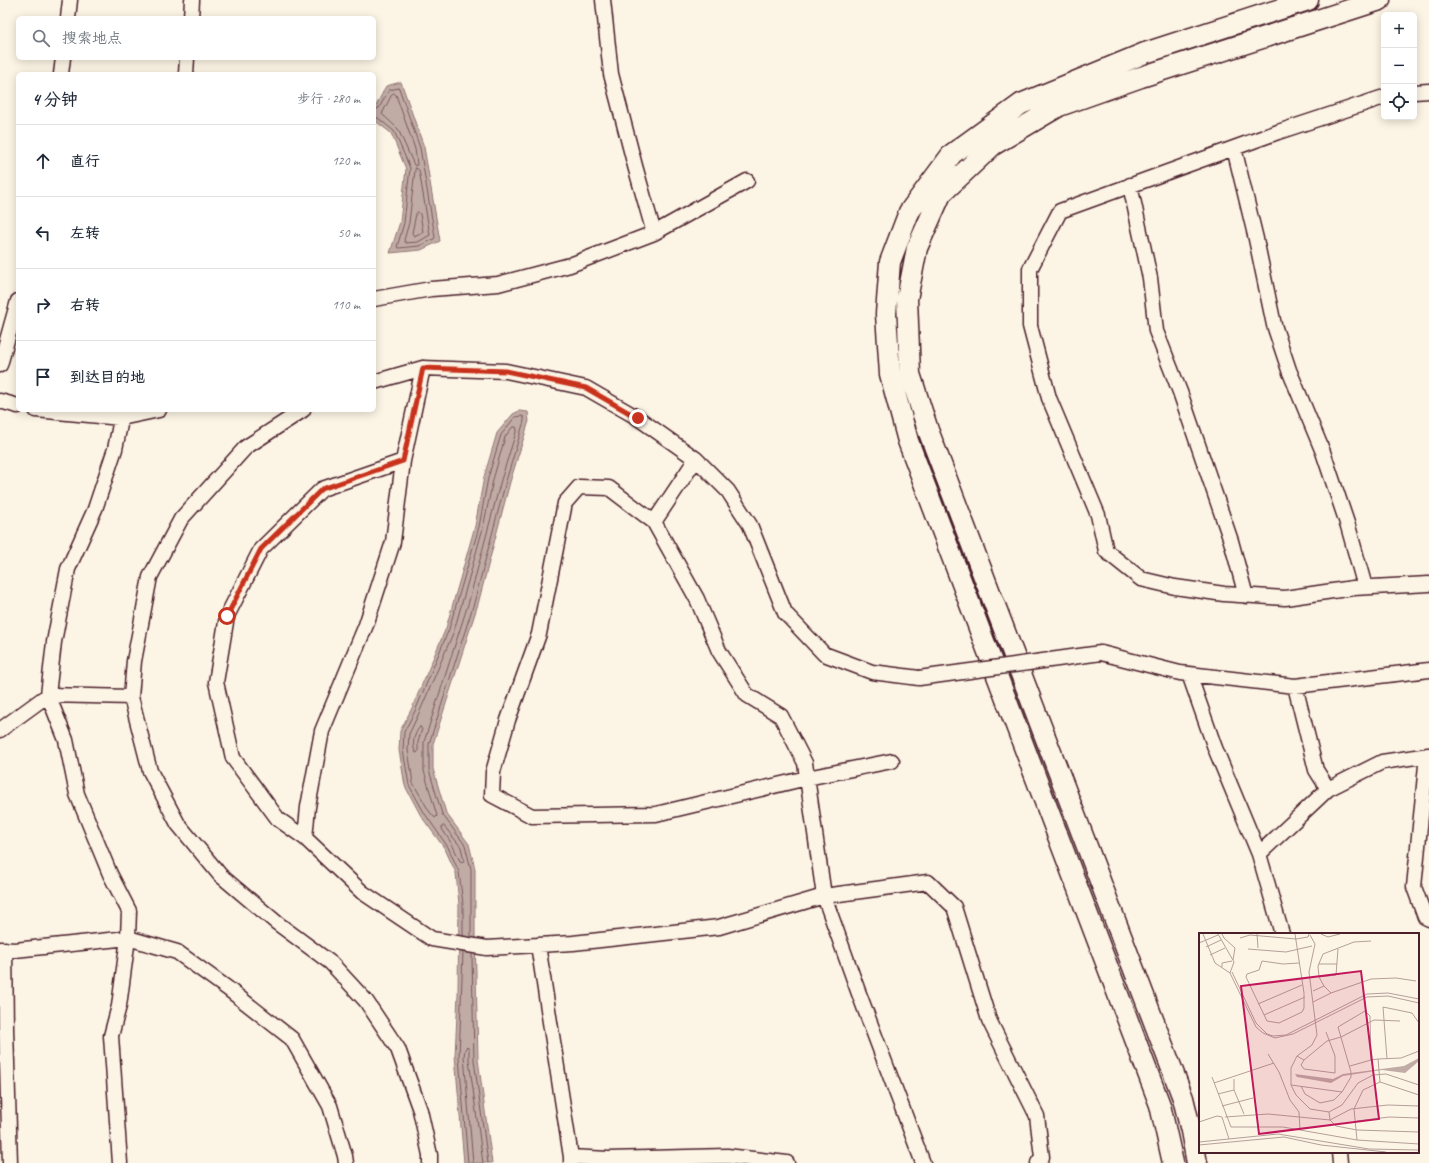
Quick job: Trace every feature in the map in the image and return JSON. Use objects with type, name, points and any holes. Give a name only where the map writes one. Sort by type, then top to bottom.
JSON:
[{"type":"street","points":[[68,16],[70,0]]},
{"type":"street","points":[[191,16],[192,0]]},
{"type":"street","points":[[602,0],[611,74],[654,233]]},
{"type":"street","points":[[1173,1163],[1160,1105],[908,441],[890,374],[886,314],[890,262],[909,212],[952,154],[1021,104],[1145,53],[1308,0]]},
{"type":"street","points":[[1197,1163],[1183,1098],[928,430],[910,374],[907,299],[917,248],[941,194],[994,145],[1059,106],[1141,77],[1380,0]]},
{"type":"street","points":[[61,72],[63,60]]},
{"type":"street","points":[[186,72],[187,60]]},
{"type":"street","points":[[1417,92],[1429,91]]},
{"type":"street","points":[[1381,98],[1234,148],[1060,211],[1030,269],[1030,326],[1049,398],[1098,515],[1106,551],[1141,579],[1175,587],[1224,594],[1284,598],[1365,587],[1429,584]]},
{"type":"street","points":[[1234,148],[1256,239],[1274,325],[1289,370],[1323,452],[1346,518],[1365,587]]},
{"type":"street","points":[[376,299],[431,289],[498,284],[570,266],[654,233],[747,181]]},
{"type":"street","points":[[1130,185],[1150,278],[1156,331],[1180,392],[1231,541],[1246,596]]},
{"type":"street","points":[[0,365],[16,308]]},
{"type":"street","points":[[304,838],[322,731],[366,626],[393,542],[403,461],[423,368]]},
{"type":"street","points":[[376,381],[423,368],[506,371],[586,388],[638,418],[696,459],[728,491],[750,525],[785,613],[824,654],[872,672],[919,678],[1101,653],[1180,673],[1295,686],[1429,670]]},
{"type":"street","points":[[0,401],[16,405]]},
{"type":"street","points":[[79,412],[122,414],[140,412]]},
{"type":"street","points":[[300,412],[246,447],[181,519],[150,577],[134,661],[131,697],[150,771],[178,824],[220,875],[277,923],[331,963],[366,1001],[398,1049],[420,1110],[430,1155],[430,1163]]},
{"type":"street","points":[[120,1163],[111,1036],[119,1006],[128,938],[128,911],[110,874],[77,794],[66,740],[48,695],[54,642],[68,569],[95,509],[115,449],[122,414]]},
{"type":"street","points":[[654,522],[696,459]]},
{"type":"street","points":[[403,461],[322,489],[261,549],[227,616],[216,682],[233,758],[278,819],[304,838],[362,892],[432,940],[487,948],[538,945],[719,927],[824,896],[928,882],[954,907],[989,1020],[1037,1116],[1042,1157],[1038,1163]]},
{"type":"street","points":[[892,760],[807,778],[656,814],[532,816],[492,795],[494,772],[508,720],[539,634],[566,503],[579,487],[609,488],[654,522],[696,599],[719,651],[747,695],[781,716],[805,763],[807,778],[824,896],[858,992],[923,1163]]},
{"type":"street","points":[[1189,674],[1215,748],[1259,854],[1282,933]]},
{"type":"street","points":[[1295,686],[1316,770],[1328,789]]},
{"type":"street","points":[[0,730],[48,695],[131,697]]},
{"type":"street","points":[[1259,854],[1328,789],[1382,762],[1428,755],[1414,887],[1425,917],[1429,919]]},
{"type":"street","points":[[10,1163],[3,949],[15,950],[128,938],[177,952],[227,988],[292,1039],[330,1106],[346,1163]]},
{"type":"street","points":[[538,945],[571,1160],[727,1156],[787,1163]]},
{"type":"street","points":[[1339,1153],[1340,1163]]},
{"type":"water","points":[[401,82],[424,147],[440,241],[421,250],[390,253],[400,222],[406,169],[391,133],[376,122],[376,106],[386,86]]},
{"type":"water","points":[[519,411],[528,412],[529,421],[510,482],[478,604],[433,744],[433,769],[446,813],[469,844],[475,869],[478,1059],[492,1163],[464,1163],[455,1056],[458,994],[459,904],[456,873],[445,849],[421,816],[405,786],[399,750],[400,731],[412,708],[446,628],[475,526],[484,477],[497,433],[513,414]]},
{"type":"route","points":[[227,616],[261,549],[322,489],[403,461],[423,368],[506,371],[586,388],[638,418]]}]
